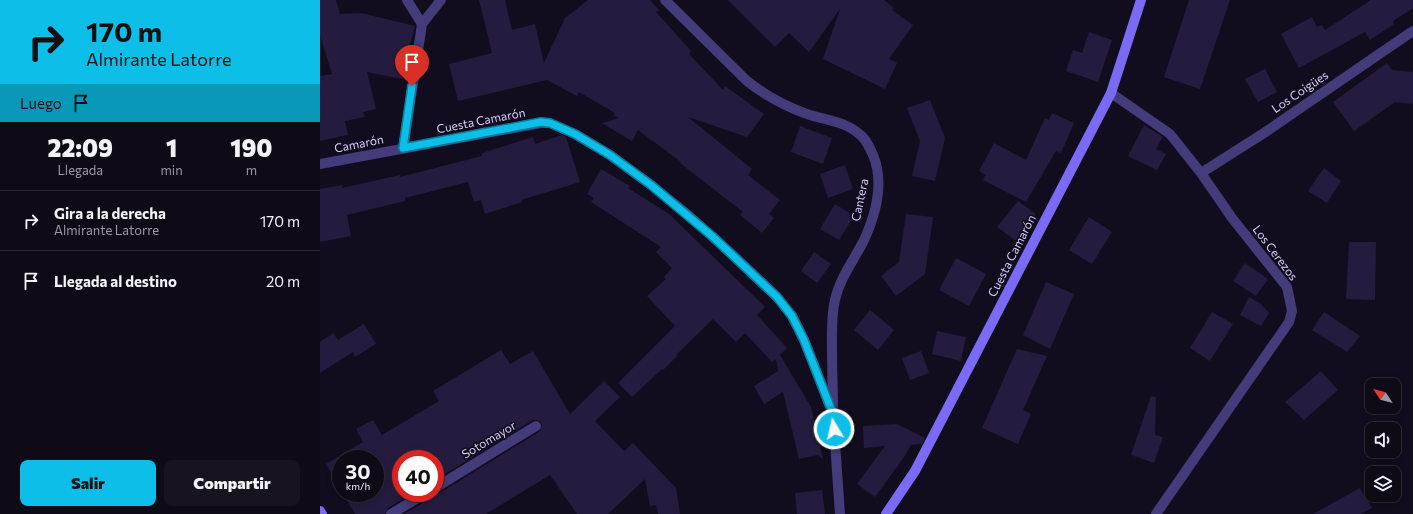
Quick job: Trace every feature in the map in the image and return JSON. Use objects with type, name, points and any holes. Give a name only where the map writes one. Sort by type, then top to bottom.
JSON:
[{"type":"main road","name":"Cuesta Camarón","points":[[886,514],[915,471],[1111,93],[1142,0]]},
{"type":"street","points":[[407,0],[422,24]]},
{"type":"street","points":[[403,148],[422,24],[441,0]]},
{"type":"street","name":"Cantera","points":[[665,0],[747,81],[760,91],[774,101],[792,109],[848,126],[859,133],[865,140],[876,161],[879,181],[873,214],[865,238],[840,282],[834,301],[832,324],[833,414]]},
{"type":"street","name":"Los Coigües","points":[[1201,173],[1264,133],[1413,31]]},
{"type":"street","name":"Los Cerezos","points":[[1111,93],[1170,134],[1201,173],[1232,218],[1287,287],[1292,311],[1289,322],[1156,514]]},
{"type":"street","name":"Cuesta Camarón","points":[[403,148],[541,122],[550,123],[575,134],[610,155],[651,185],[688,215],[777,297],[792,316],[801,334],[833,414],[840,514]]},
{"type":"street","name":"Camarón","points":[[320,164],[403,148]]},
{"type":"street","name":"Sotomayor","points":[[444,482],[536,426]]},
{"type":"street","points":[[391,514],[411,502]]},
{"type":"building","points":[[320,0],[336,0],[340,14],[361,13],[415,26],[402,79],[367,72],[376,109],[363,112],[365,117],[345,121],[348,135],[320,141],[320,76],[332,74],[320,35]]},
{"type":"building","points":[[479,0],[505,0],[512,30],[535,24],[544,63],[565,18],[588,0],[650,0],[659,10],[656,12],[691,51],[689,54],[723,90],[725,86],[764,114],[747,137],[688,117],[752,169],[748,175],[780,200],[769,214],[774,218],[762,233],[740,215],[743,212],[680,163],[681,162],[638,130],[632,141],[602,123],[619,118],[613,115],[615,113],[579,92],[577,96],[547,80],[458,101],[449,64],[492,53]]},
{"type":"building","points":[[728,0],[884,0],[894,8],[892,10],[913,25],[889,59],[897,63],[885,89],[823,59],[840,9],[809,52],[789,33],[775,47]]},
{"type":"building","points":[[1189,0],[1230,0],[1200,89],[1164,77]]},
{"type":"building","points":[[1371,0],[1413,0],[1413,8],[1393,21],[1394,24],[1370,40],[1365,32],[1299,68],[1281,34],[1312,17],[1317,27],[1322,25],[1325,30]]},
{"type":"building","points":[[1089,32],[1112,40],[1098,82],[1066,71],[1073,50],[1082,53]]},
{"type":"building","points":[[1387,63],[1392,70],[1413,72],[1413,104],[1395,102],[1354,131],[1333,102]]},
{"type":"building","points":[[1265,69],[1277,92],[1258,102],[1245,79]]},
{"type":"building","points":[[930,100],[945,138],[935,181],[912,176],[920,141],[907,108]]},
{"type":"building","points":[[1052,113],[1074,123],[1061,153],[1056,151],[1026,202],[983,180],[986,175],[979,171],[994,143],[1026,160],[1045,118],[1049,120]]},
{"type":"building","points":[[1144,125],[1163,137],[1156,149],[1166,154],[1157,170],[1128,156]]},
{"type":"building","points":[[800,126],[832,138],[823,164],[791,152]]},
{"type":"building","points":[[562,135],[566,137],[580,182],[521,200],[522,202],[485,214],[481,200],[474,202],[468,182],[405,198],[405,201],[347,215],[351,236],[320,242],[320,189],[342,185],[342,188],[400,175],[400,177],[482,156],[482,153],[533,137],[535,144]]},
{"type":"building","points":[[845,165],[853,189],[828,198],[820,174]]},
{"type":"building","points":[[1324,168],[1341,181],[1327,203],[1308,191]]},
{"type":"building","points":[[601,169],[630,186],[628,188],[669,214],[765,307],[757,315],[787,348],[780,355],[811,407],[823,459],[818,455],[799,459],[783,392],[764,404],[754,386],[778,371],[776,359],[772,362],[745,333],[736,342],[713,319],[677,354],[678,355],[663,370],[662,369],[632,397],[618,383],[675,326],[647,296],[666,279],[664,277],[672,268],[656,252],[661,247],[591,202],[594,198],[587,194]]},
{"type":"building","points":[[1018,201],[1036,214],[1016,241],[997,227]]},
{"type":"building","points":[[835,204],[854,216],[839,240],[820,229]]},
{"type":"building","points":[[906,214],[933,217],[925,274],[896,296],[881,276],[899,262]]},
{"type":"building","points":[[1089,217],[1112,232],[1092,264],[1069,250]]},
{"type":"building","points":[[1349,242],[1376,242],[1375,300],[1346,299]]},
{"type":"building","points":[[814,252],[831,264],[817,283],[801,271]]},
{"type":"building","points":[[956,258],[986,274],[969,306],[939,290]]},
{"type":"building","points":[[1245,263],[1268,279],[1256,296],[1233,281]]},
{"type":"building","points":[[1046,282],[1074,294],[1050,349],[1023,335]]},
{"type":"building","points":[[1249,297],[1261,304],[1269,313],[1261,326],[1240,315]]},
{"type":"building","points":[[870,310],[894,330],[878,350],[854,330]]},
{"type":"building","points":[[1212,312],[1233,324],[1210,361],[1190,348]]},
{"type":"building","points":[[1324,312],[1360,336],[1347,352],[1312,330]]},
{"type":"building","points":[[364,324],[376,344],[355,357],[353,352],[320,373],[320,342],[333,333],[338,340]]},
{"type":"building","points":[[937,331],[966,337],[961,361],[932,354]]},
{"type":"building","points":[[1017,349],[1047,356],[1023,410],[1031,414],[1018,444],[982,428]]},
{"type":"building","points":[[501,350],[510,364],[533,351],[570,414],[604,381],[620,397],[595,421],[624,451],[633,443],[676,488],[680,514],[658,514],[656,505],[650,506],[645,479],[608,514],[577,514],[550,475],[486,514],[404,514],[424,502],[444,502],[444,490],[539,432],[542,425],[541,422],[533,420],[444,474],[444,450],[392,450],[392,502],[398,502],[388,508],[385,514],[355,514],[348,502],[384,502],[384,450],[350,450],[363,442],[356,429],[373,420],[382,435],[439,401],[433,391]]},
{"type":"building","points":[[921,351],[929,373],[910,380],[902,358]]},
{"type":"building","points":[[1321,371],[1338,390],[1304,420],[1285,402]]},
{"type":"building","points":[[1151,396],[1156,397],[1155,435],[1163,437],[1154,463],[1131,455]]},
{"type":"building","points":[[897,424],[925,438],[922,444],[911,445],[875,497],[857,484],[885,446],[864,448],[863,426]]},
{"type":"building","points":[[332,460],[332,474],[326,464]]},
{"type":"building","points":[[1360,488],[1365,496],[1365,502],[1368,502],[1372,508],[1360,514],[1313,514]]},
{"type":"building","points":[[822,490],[825,514],[797,514],[795,493]]},
{"type":"route","points":[[412,86],[403,148],[516,128],[541,122],[550,123],[560,126],[575,134],[610,155],[651,185],[688,215],[777,297],[792,316],[804,340],[833,414],[834,429]]}]
